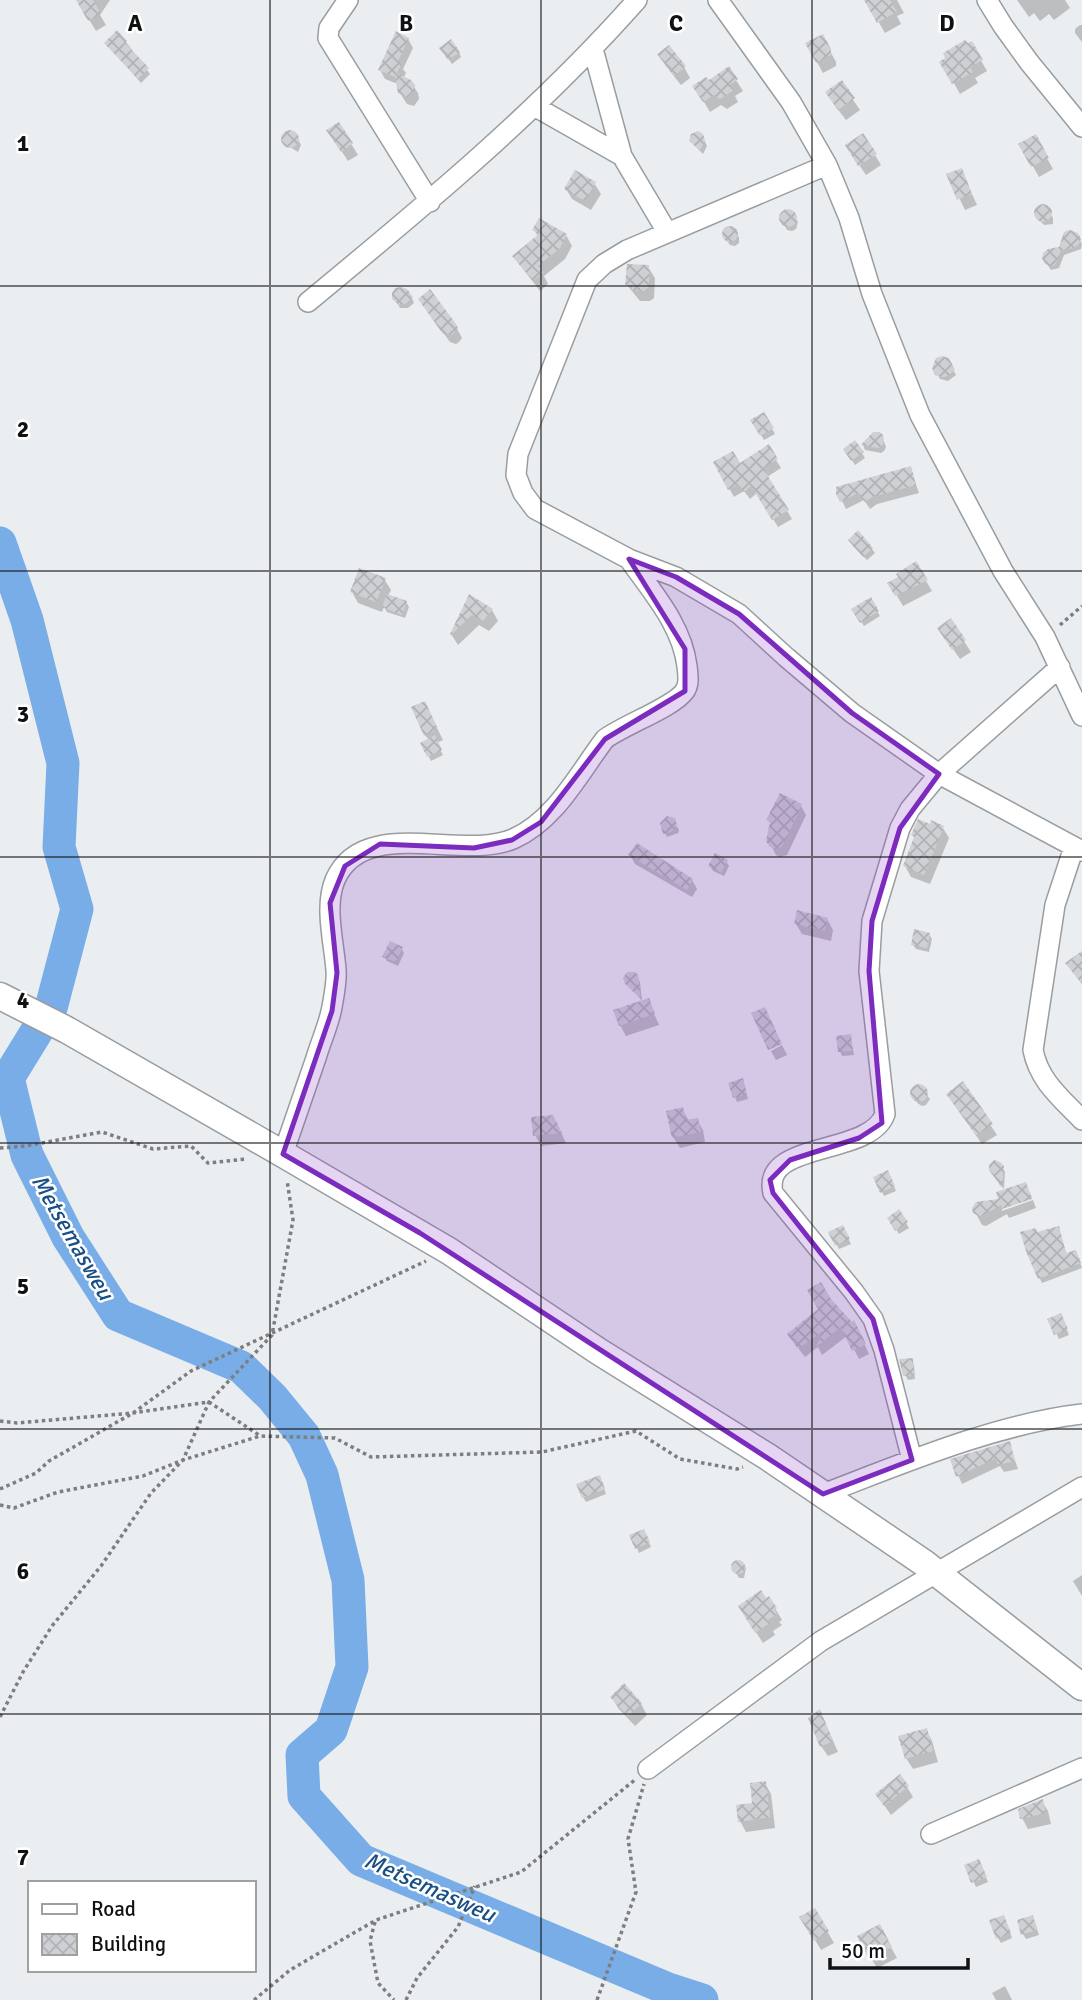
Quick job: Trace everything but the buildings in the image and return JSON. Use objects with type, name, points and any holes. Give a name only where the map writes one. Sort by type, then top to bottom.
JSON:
[{"type":"street","points":[[348,0],[329,28],[328,38],[430,202]]},
{"type":"street","points":[[309,302],[430,202],[593,49],[637,0]]},
{"type":"street","points":[[718,0],[791,102],[827,165],[849,218],[872,294],[920,415],[1003,571],[1045,637],[1082,716]]},
{"type":"street","points":[[987,0],[1029,62],[1082,127]]},
{"type":"street","points":[[593,49],[622,156],[667,232]]},
{"type":"street","points":[[534,106],[622,156]]},
{"type":"street","points":[[827,165],[667,232],[604,264],[587,279],[518,454],[516,475],[523,494],[535,509],[629,559],[676,577],[739,614],[852,713],[939,774],[1078,849],[1055,905],[1033,1050],[1036,1067],[1045,1082],[1082,1120]]},
{"type":"street","points":[[283,1154],[332,1011],[337,973],[330,903],[335,880],[345,866],[360,852],[380,844],[474,848],[512,840],[541,822],[606,738],[673,701],[685,691],[689,678],[685,649],[672,620],[629,559]]},
{"type":"street","points":[[912,1460],[884,1350],[873,1319],[773,1193],[770,1180],[776,1169],[790,1160],[859,1138],[882,1123],[885,1114],[869,971],[872,921],[900,828],[910,809],[939,774],[1060,667]]},
{"type":"street","points":[[0,996],[67,1030],[449,1251],[598,1351],[768,1457],[937,1572],[1082,1687]]},
{"type":"street","points":[[823,1494],[912,1460],[1041,1418],[1082,1414]]},
{"type":"street","points":[[648,1769],[821,1641],[1082,1487]]},
{"type":"street","points":[[931,1833],[1082,1768]]},
{"type":"path","points":[[1045,637],[1082,606]]},
{"type":"path","points":[[0,1148],[102,1132],[153,1149],[191,1146],[208,1163],[244,1159],[255,1162]]},
{"type":"path","points":[[0,1717],[23,1672],[52,1626],[101,1566],[151,1493],[183,1460],[209,1402],[272,1335],[293,1220],[283,1154]]},
{"type":"path","points":[[0,1489],[36,1473],[49,1461],[133,1413],[191,1371],[272,1335],[375,1283],[449,1251]]},
{"type":"path","points":[[0,1421],[17,1423],[133,1413],[209,1402],[260,1436]]},
{"type":"path","points":[[0,1505],[14,1507],[58,1492],[143,1476],[183,1460],[260,1436],[335,1438],[371,1457],[542,1452],[636,1431],[680,1459],[737,1469],[768,1457]]},
{"type":"path","points":[[254,2000],[290,1970],[376,1920],[521,1872],[648,1769]]},
{"type":"path","points":[[597,2000],[636,1892],[628,1839],[648,1769]]},
{"type":"path","points":[[406,2000],[417,1978],[458,1927],[476,1885]]},
{"type":"path","points":[[376,1920],[370,1941],[378,1983],[394,2000]]},
{"type":"highlighted area","points":[[629,559],[676,577],[739,614],[852,713],[939,774],[900,828],[872,921],[869,971],[882,1123],[859,1138],[790,1160],[770,1180],[773,1193],[873,1319],[912,1460],[823,1494],[420,1233],[283,1154],[332,1011],[337,973],[330,903],[345,866],[380,844],[474,848],[512,840],[541,822],[605,739],[685,691],[685,649]]},
{"type":"waterway","name":"Metsemasweu","points":[[0,543],[27,620],[63,763],[59,847],[77,909],[51,1008],[8,1078],[27,1155],[68,1237],[118,1315],[241,1367],[272,1397],[304,1436],[322,1475],[348,1580],[352,1667],[331,1730],[302,1755],[304,1796],[361,1860],[668,1989],[702,2000]]}]
